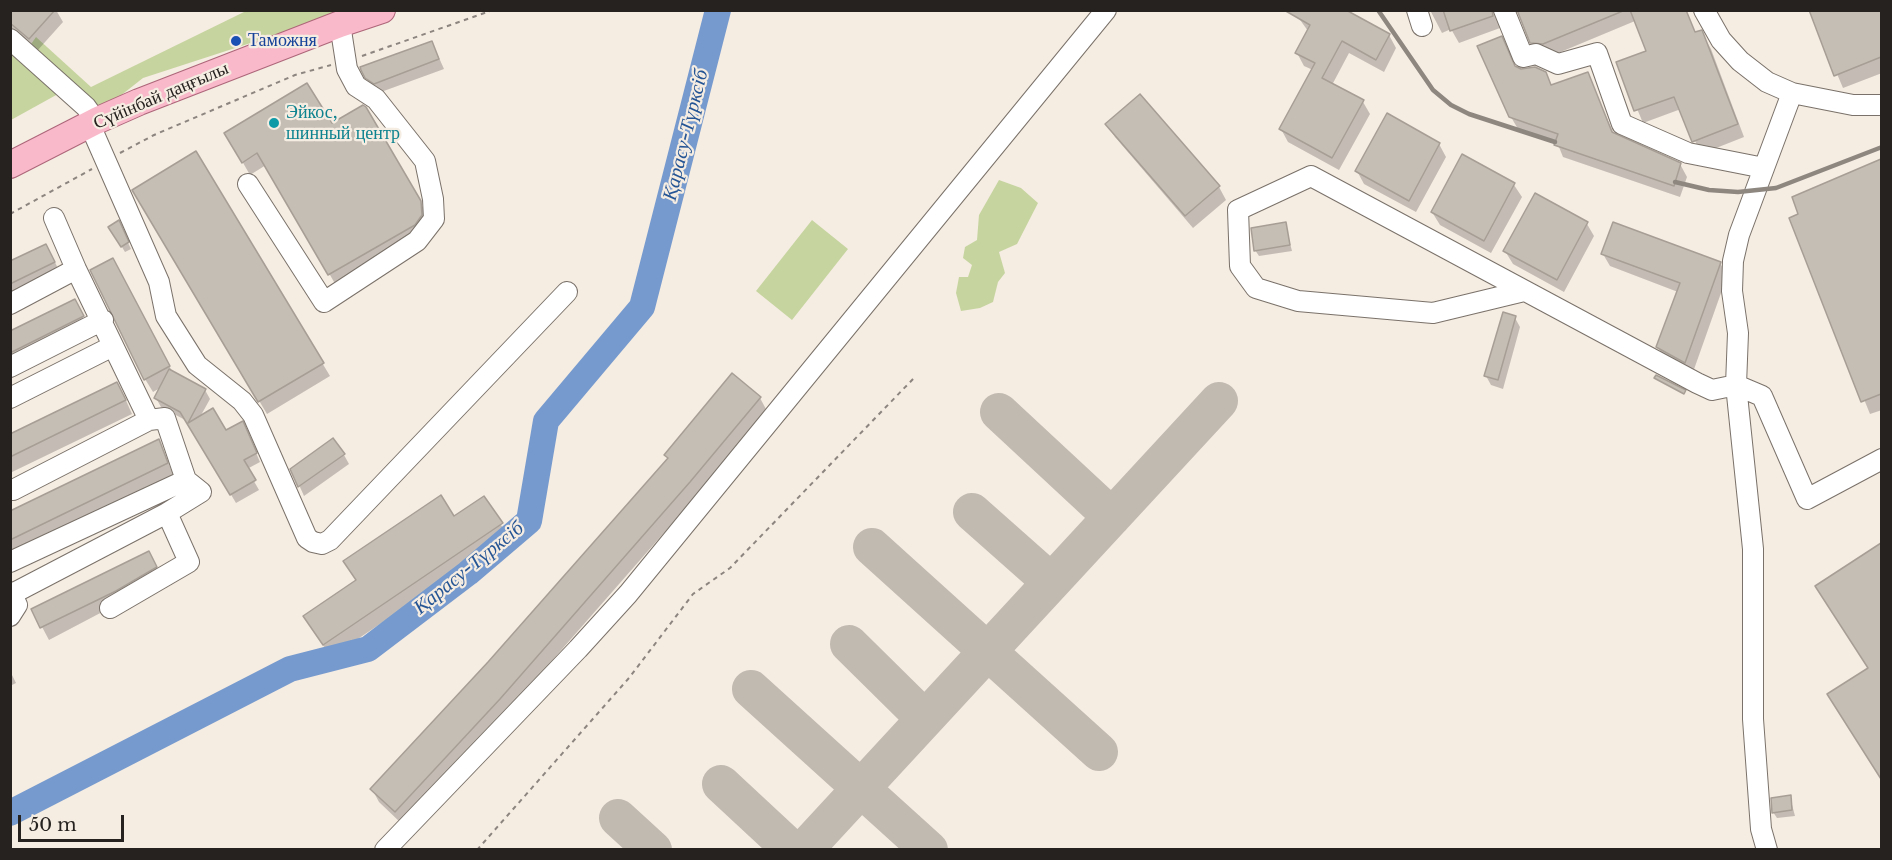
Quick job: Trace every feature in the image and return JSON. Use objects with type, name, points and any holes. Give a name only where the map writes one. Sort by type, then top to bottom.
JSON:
[{"type":"main road","name":"Сүйінбай даңғылы","points":[[10,165],[93,123],[340,24],[382,10]]},
{"type":"street","points":[[385,849],[627,594],[1087,30],[1106,10]]},
{"type":"street","points":[[1504,10],[1523,57],[1536,54],[1558,64],[1597,53],[1622,124],[1688,153],[1764,168]]},
{"type":"street","points":[[1704,10],[1721,40],[1740,62],[1767,82],[1792,93],[1853,105],[1881,105]]},
{"type":"street","points":[[248,184],[324,302],[417,241],[434,219],[433,199],[425,160],[376,99],[356,86],[346,61],[340,24]]},
{"type":"street","points":[[10,39],[86,107],[159,282],[166,316],[197,365],[242,401],[253,415],[307,538],[313,542],[322,544],[330,540],[567,292]]},
{"type":"street","points":[[1767,849],[1761,829],[1753,719],[1753,549],[1736,385],[1738,333],[1732,291],[1733,261],[1792,93]]},
{"type":"street","points":[[1524,291],[1433,313],[1298,301],[1256,288],[1240,266],[1238,210],[1311,176],[1712,390],[1736,385],[1762,396],[1807,499],[1881,459]]},
{"type":"street","points":[[54,218],[149,420]]},
{"type":"street","points":[[10,304],[76,269]]},
{"type":"street","points":[[10,367],[103,320]]},
{"type":"street","points":[[10,398],[113,346]]},
{"type":"street","points":[[10,616],[17,605],[11,593],[166,513],[201,492],[186,480],[165,418],[149,420],[14,490]]},
{"type":"street","points":[[10,562],[186,480]]},
{"type":"street","points":[[110,608],[189,562],[166,513]]},
{"type":"path","points":[[10,214],[154,135],[295,75],[346,61],[493,10]]},
{"type":"path","points":[[477,849],[629,678],[687,600],[730,568],[914,378]]},
{"type":"green space","points":[[246,11],[349,11],[143,78],[101,111],[29,47],[36,37],[91,87]]},
{"type":"green space","points":[[10,50],[58,94],[11,120],[10,120]]},
{"type":"green space","points":[[999,180],[1021,188],[1038,203],[1017,244],[999,252],[1005,273],[998,282],[993,302],[980,308],[961,311],[956,293],[959,277],[968,277],[972,265],[963,258],[965,247],[977,240],[979,215]]},
{"type":"green space","points":[[812,220],[848,249],[792,320],[756,291]]},
{"type":"building","points":[[10,10],[55,10],[29,39],[10,23]]},
{"type":"building","points":[[1284,10],[1346,10],[1390,34],[1376,60],[1342,41],[1322,78],[1364,100],[1332,158],[1279,129],[1315,63],[1295,53],[1310,25]]},
{"type":"building","points":[[1443,10],[1492,10],[1493,16],[1450,31]]},
{"type":"building","points":[[1517,10],[1623,11],[1543,44],[1530,43]]},
{"type":"building","points":[[1630,10],[1686,10],[1695,32],[1702,30],[1738,124],[1692,142],[1674,97],[1634,111],[1616,62],[1646,51]]},
{"type":"building","points":[[1809,10],[1881,10],[1881,57],[1834,76]]},
{"type":"building","points":[[1502,36],[1515,66],[1521,69],[1535,67],[1546,72],[1551,85],[1588,72],[1612,132],[1681,163],[1674,186],[1554,145],[1558,134],[1509,117],[1477,46]]},
{"type":"building","points":[[432,41],[439,59],[374,84],[365,78],[361,70],[360,67]]},
{"type":"building","points":[[307,83],[332,123],[363,105],[366,107],[421,201],[422,215],[415,225],[328,275],[257,153],[242,163],[224,133]]},
{"type":"building","points":[[1140,94],[1220,186],[1185,216],[1105,124]]},
{"type":"building","points":[[1387,113],[1440,143],[1409,201],[1355,171]]},
{"type":"building","points":[[196,151],[324,363],[258,402],[132,190]]},
{"type":"building","points":[[1462,154],[1515,183],[1484,241],[1431,212]]},
{"type":"building","points":[[1881,159],[1881,394],[1861,402],[1789,218],[1798,214],[1792,197]]},
{"type":"building","points":[[1535,193],[1588,222],[1557,280],[1503,251]]},
{"type":"building","points":[[119,220],[129,242],[121,247],[108,227]]},
{"type":"building","points":[[1286,222],[1290,245],[1254,251],[1251,228]]},
{"type":"building","points":[[1613,222],[1721,262],[1685,363],[1656,347],[1680,283],[1601,254]]},
{"type":"building","points":[[46,244],[55,262],[10,284],[10,261]]},
{"type":"building","points":[[113,258],[170,366],[144,380],[90,270]]},
{"type":"building","points":[[75,299],[84,316],[10,353],[10,331]]},
{"type":"building","points":[[1503,312],[1516,316],[1498,380],[1484,376]]},
{"type":"building","points":[[169,369],[206,389],[188,423],[213,408],[226,430],[243,421],[257,453],[244,460],[256,480],[230,495],[180,412],[154,398]]},
{"type":"building","points":[[732,373],[761,397],[690,482],[500,699],[395,812],[370,789],[488,662],[668,458],[664,455]]},
{"type":"building","points":[[1656,375],[1686,390],[1684,394],[1654,378]]},
{"type":"building","points":[[117,382],[126,400],[10,457],[10,434]]},
{"type":"building","points":[[333,438],[345,454],[298,487],[290,469]]},
{"type":"building","points":[[159,439],[168,463],[10,540],[10,511]]},
{"type":"building","points":[[441,495],[454,516],[484,496],[503,523],[323,645],[303,616],[356,580],[343,561]]},
{"type":"building","points":[[1881,543],[1881,779],[1827,694],[1868,668],[1815,586]]},
{"type":"building","points":[[149,551],[157,567],[116,591],[40,628],[31,609]]},
{"type":"building","points":[[1791,795],[1792,810],[1772,813],[1771,798]]},
{"type":"waterway","name":"Қарасу-Түрксіб","points":[[10,813],[290,669],[368,649],[468,573],[529,521],[546,421],[642,307],[718,10]]},
{"type":"taxiway","points":[[804,850],[1219,401]]},
{"type":"taxiway","points":[[999,412],[1112,517]]},
{"type":"taxiway","points":[[972,512],[1051,582]]},
{"type":"taxiway","points":[[872,547],[1099,752]]},
{"type":"taxiway","points":[[849,644],[925,719]]},
{"type":"taxiway","points":[[751,689],[929,850]]},
{"type":"taxiway","points":[[721,784],[792,850]]},
{"type":"taxiway","points":[[618,818],[653,850]]},
{"type":"railway","points":[[1378,10],[1433,90],[1451,105],[1469,114],[1555,142]]},
{"type":"railway","points":[[1675,182],[1709,190],[1738,192],[1776,188],[1882,147]]},
{"type":"place","name":"Таможня","points":[[236,41]]},
{"type":"place","name":"Эйкос, шинный центр","points":[[274,123]]}]
